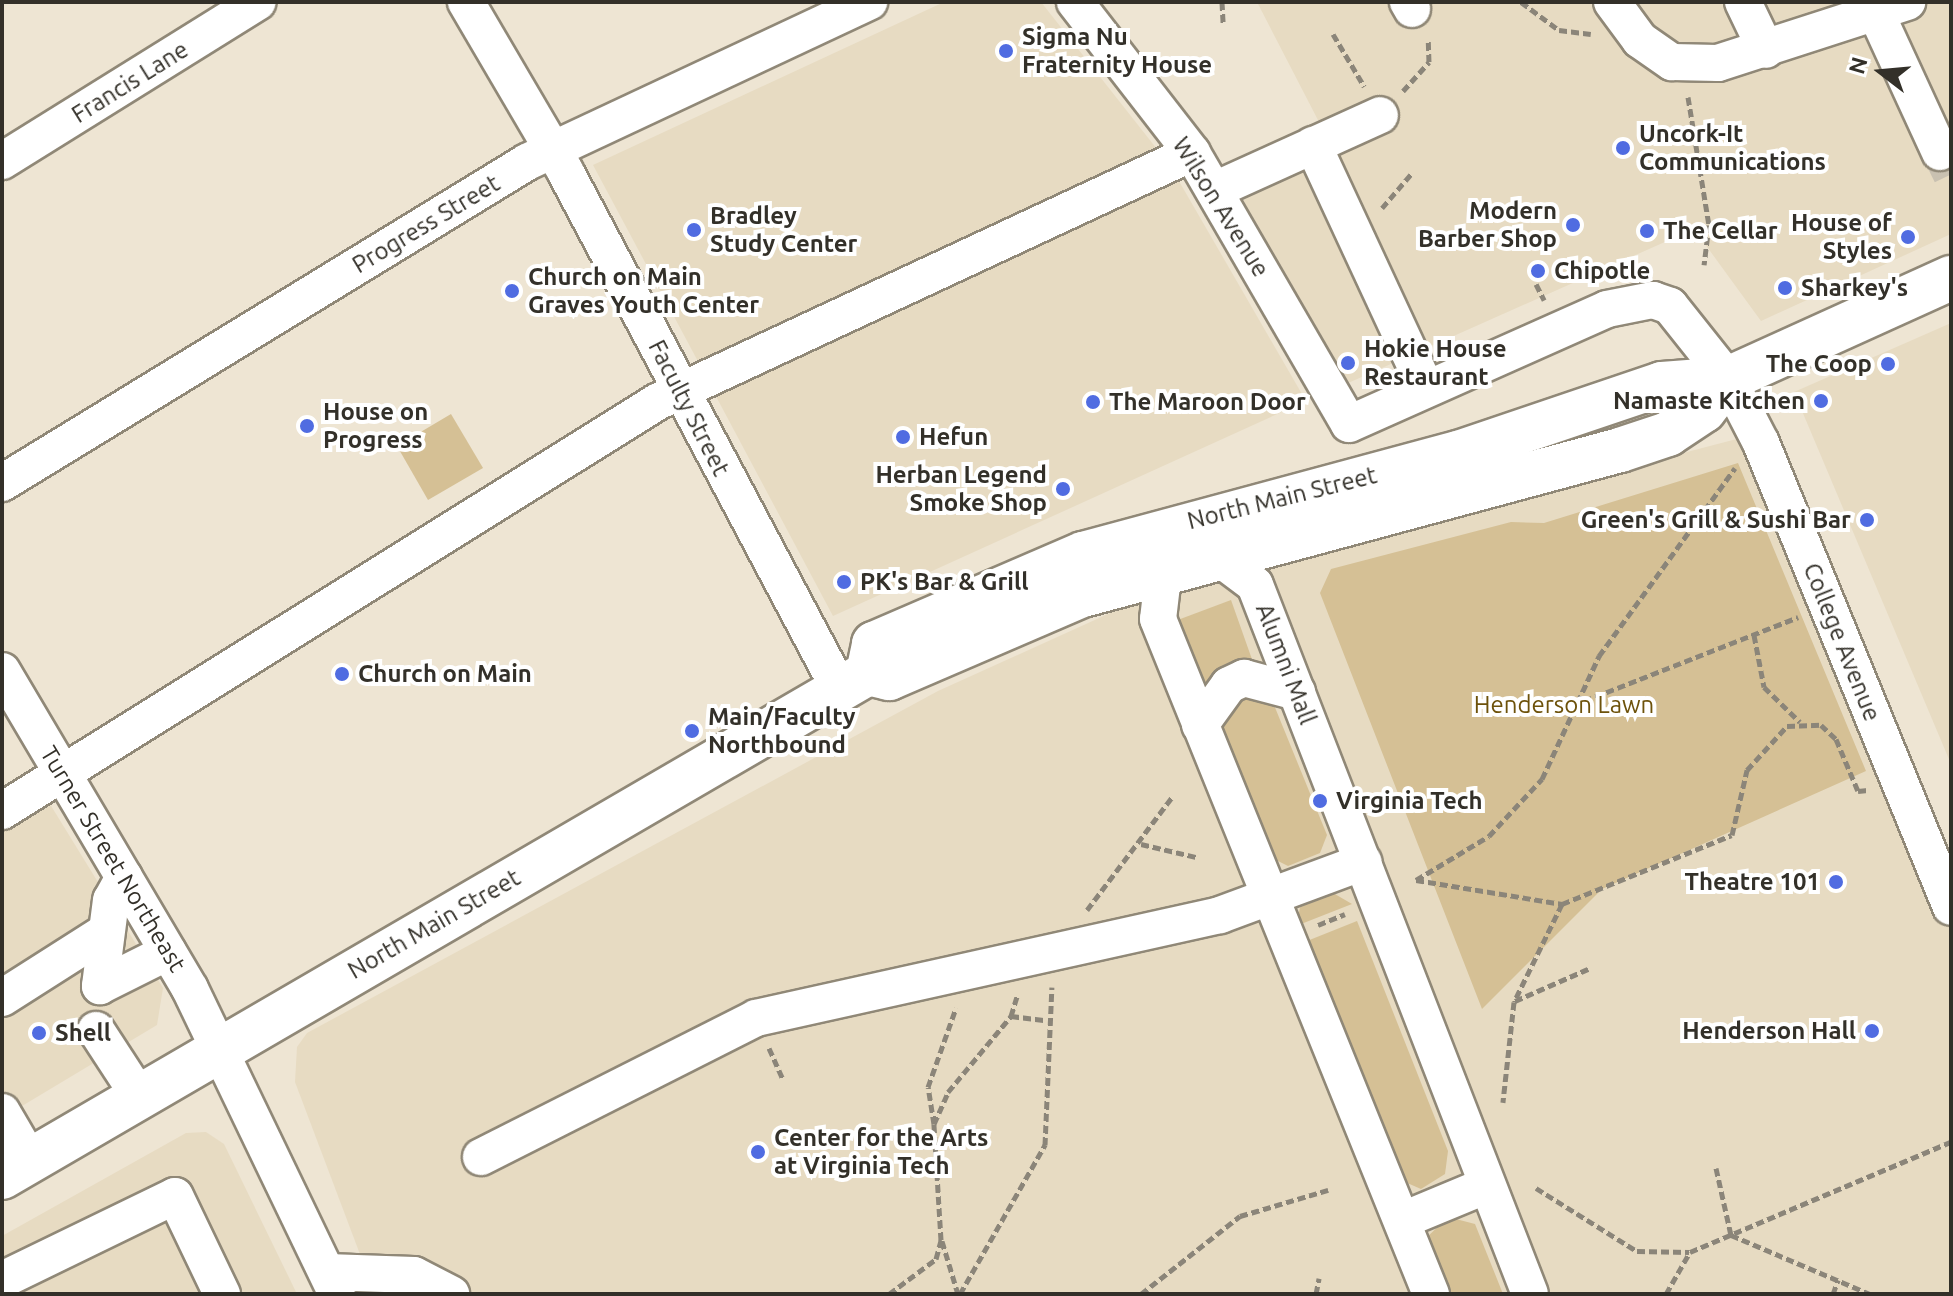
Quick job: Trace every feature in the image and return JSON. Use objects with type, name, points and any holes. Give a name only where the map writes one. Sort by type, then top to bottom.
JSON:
[{"type":"main road","name":"North Main Street","points":[[854,682],[874,644],[1043,569],[1171,525],[1458,453],[1662,384],[1728,379],[1951,278]]},
{"type":"main road","name":"North Main Street","points":[[16,1168],[854,682],[889,678],[1049,605],[1668,434],[1704,410],[1728,379]]},
{"type":"street","name":"Francis Lane","points":[[2,161],[257,2]]},
{"type":"street","name":"Faculty Street","points":[[466,2],[552,149],[680,390],[854,682]]},
{"type":"street","name":"Progress Street","points":[[2,483],[552,149],[869,2]]},
{"type":"street","name":"Wilson Avenue","points":[[1075,2],[1192,153],[1349,424]]},
{"type":"street","points":[[1612,2],[1640,40],[1672,62],[1718,63],[1892,7],[1940,152]]},
{"type":"street","points":[[1743,2],[1766,50]]},
{"type":"street","points":[[1215,190],[1380,115]]},
{"type":"street","points":[[1313,145],[1426,388]]},
{"type":"street","points":[[2,811],[680,390],[1192,153]]},
{"type":"street","name":"College Avenue","points":[[1349,424],[1607,309],[1653,300],[1684,321],[1728,379],[1943,868],[1951,907]]},
{"type":"street","points":[[1171,525],[1158,619],[1431,1294]]},
{"type":"street","name":"Alumni Mall","points":[[1171,525],[1221,557],[1255,585],[1530,1294]]},
{"type":"street","name":"Turner Street Northeast","points":[[2,671],[168,952],[220,1049],[332,1283]]},
{"type":"street","points":[[1200,725],[1229,685],[1244,678],[1297,692]]},
{"type":"street","points":[[481,1157],[756,1018],[1220,915],[1363,862]]},
{"type":"street","points":[[124,877],[104,933],[100,986],[168,952]]},
{"type":"street","points":[[2,998],[104,933]]},
{"type":"street","points":[[96,1030],[139,1096]]},
{"type":"street","points":[[2,1112],[16,1168]]},
{"type":"street","points":[[1403,1220],[1487,1185]]},
{"type":"street","points":[[2,1280],[175,1196],[222,1294]]},
{"type":"street","points":[[332,1283],[414,1275],[451,1294]]},
{"type":"path","points":[[1222,2],[1223,23]]},
{"type":"path","points":[[1521,2],[1559,30]]},
{"type":"path","points":[[1333,34],[1380,115],[1429,62],[1416,13]]},
{"type":"path","points":[[1689,82],[1709,225],[1704,265]]},
{"type":"path","points":[[1383,204],[1411,174]]},
{"type":"path","points":[[1536,284],[1545,301]]},
{"type":"path","points":[[1745,453],[1599,656],[1583,701],[1542,779],[1489,836],[1416,880],[1562,904],[1732,835],[1747,770],[1768,739],[1800,723],[1821,725],[1836,739],[1858,791],[1878,790]]},
{"type":"path","points":[[1583,701],[1810,613]]},
{"type":"path","points":[[1754,635],[1764,687],[1800,723]]},
{"type":"path","points":[[1077,920],[1141,844],[1173,796]]},
{"type":"path","points":[[1141,844],[1196,857]]},
{"type":"path","points":[[1503,1102],[1514,1002],[1562,904]]},
{"type":"path","points":[[1302,932],[1358,909]]},
{"type":"path","points":[[1514,1002],[1588,969]]},
{"type":"path","points":[[934,1124],[948,1092],[1011,1016],[1017,981]]},
{"type":"path","points":[[959,1294],[1045,1145],[1051,1124],[1046,1020],[1052,982]]},
{"type":"path","points":[[959,1294],[941,1240],[934,1124],[928,1087],[935,1054],[967,1000]]},
{"type":"path","points":[[1011,1016],[1046,1020]]},
{"type":"path","points":[[1536,1188],[1637,1251],[1690,1252],[1951,1142]]},
{"type":"path","points":[[1716,1168],[1731,1235]]},
{"type":"path","points":[[1141,1294],[1240,1216],[1328,1190]]},
{"type":"path","points":[[1731,1235],[1870,1294]]},
{"type":"path","points":[[889,1294],[936,1259],[941,1240]]},
{"type":"path","points":[[1666,1294],[1690,1252]]},
{"type":"path","points":[[1316,1294],[1319,1278]]},
{"type":"path","points":[[1833,1294],[1838,1280]]},
{"type":"shaded area","points":[[944,2],[1041,2],[1164,158],[701,367],[593,165]]},
{"type":"shaded area","points":[[1257,2],[1951,2],[1951,234],[1761,321],[1694,229],[1337,388],[1233,180],[1319,122]]},
{"type":"shaded area","points":[[1176,176],[1306,401],[833,616],[711,387]]},
{"type":"shaded area","points":[[1951,323],[1951,764],[1794,392]]},
{"type":"shaded area","name":"Virginia Tech","points":[[1752,435],[1951,911],[1951,1294],[375,1294],[295,1082],[297,1047],[307,1033],[938,691],[1163,589]]},
{"type":"shaded area","points":[[45,796],[163,988],[157,1025],[2,1118],[2,822]]},
{"type":"shaded area","points":[[206,1132],[224,1144],[297,1294],[2,1294],[2,1236],[186,1133]]},
{"type":"green space","points":[[451,414],[483,468],[428,500],[397,446]]},
{"type":"green space","name":"Henderson Lawn","points":[[1738,463],[1866,771],[1602,889],[1482,1009],[1320,593],[1331,569],[1511,522],[1544,523]]},
{"type":"green space","points":[[1231,600],[1254,665],[1201,684],[1175,621]]},
{"type":"green space","points":[[1236,694],[1274,705],[1327,835],[1320,853],[1288,866],[1272,858],[1215,723]]},
{"type":"green space","points":[[1328,890],[1352,904],[1296,926],[1301,903]]},
{"type":"green space","points":[[1357,921],[1448,1151],[1445,1174],[1421,1189],[1398,1179],[1302,943]]},
{"type":"green space","points":[[1448,1217],[1475,1224],[1503,1294],[1442,1294],[1424,1240]]},
{"type":"tunnel","points":[[1940,152],[1951,175]]},
{"type":"place","name":"Sigma Nu Fraternity House","points":[[1006,51]]},
{"type":"place","name":"Uncork-It Communications","points":[[1623,148]]},
{"type":"place","name":"Modern Barber Shop","points":[[1573,225]]},
{"type":"place","name":"Bradley Study Center","points":[[694,230]]},
{"type":"place","name":"The Cellar","points":[[1647,231]]},
{"type":"place","name":"House of Styles","points":[[1908,237]]},
{"type":"place","name":"Chipotle","points":[[1538,271]]},
{"type":"place","name":"Sharkey's","points":[[1785,288]]},
{"type":"place","name":"Church on Main Graves Youth Center","points":[[512,291]]},
{"type":"place","name":"Hokie House Restaurant","points":[[1348,363]]},
{"type":"place","name":"The Coop","points":[[1888,364]]},
{"type":"place","name":"Namaste Kitchen","points":[[1821,401]]},
{"type":"place","name":"The Maroon Door","points":[[1093,402]]},
{"type":"place","name":"House on Progress","points":[[307,426]]},
{"type":"place","name":"Hefun","points":[[903,437]]},
{"type":"place","name":"Herban Legend Smoke Shop","points":[[1063,489]]},
{"type":"place","name":"Green's Grill & Sushi Bar","points":[[1867,520]]},
{"type":"place","name":"PK's Bar & Grill","points":[[844,582]]},
{"type":"place","name":"Church on Main","points":[[342,674]]},
{"type":"place","name":"Main/Faculty Northbound","points":[[692,731]]},
{"type":"place","name":"Virginia Tech","points":[[1320,801]]},
{"type":"place","name":"Theatre 101","points":[[1836,882]]},
{"type":"place","name":"Henderson Hall","points":[[1872,1031]]},
{"type":"place","name":"Shell","points":[[39,1033]]},
{"type":"place","name":"Center for the Arts at Virginia Tech","points":[[758,1152]]}]
